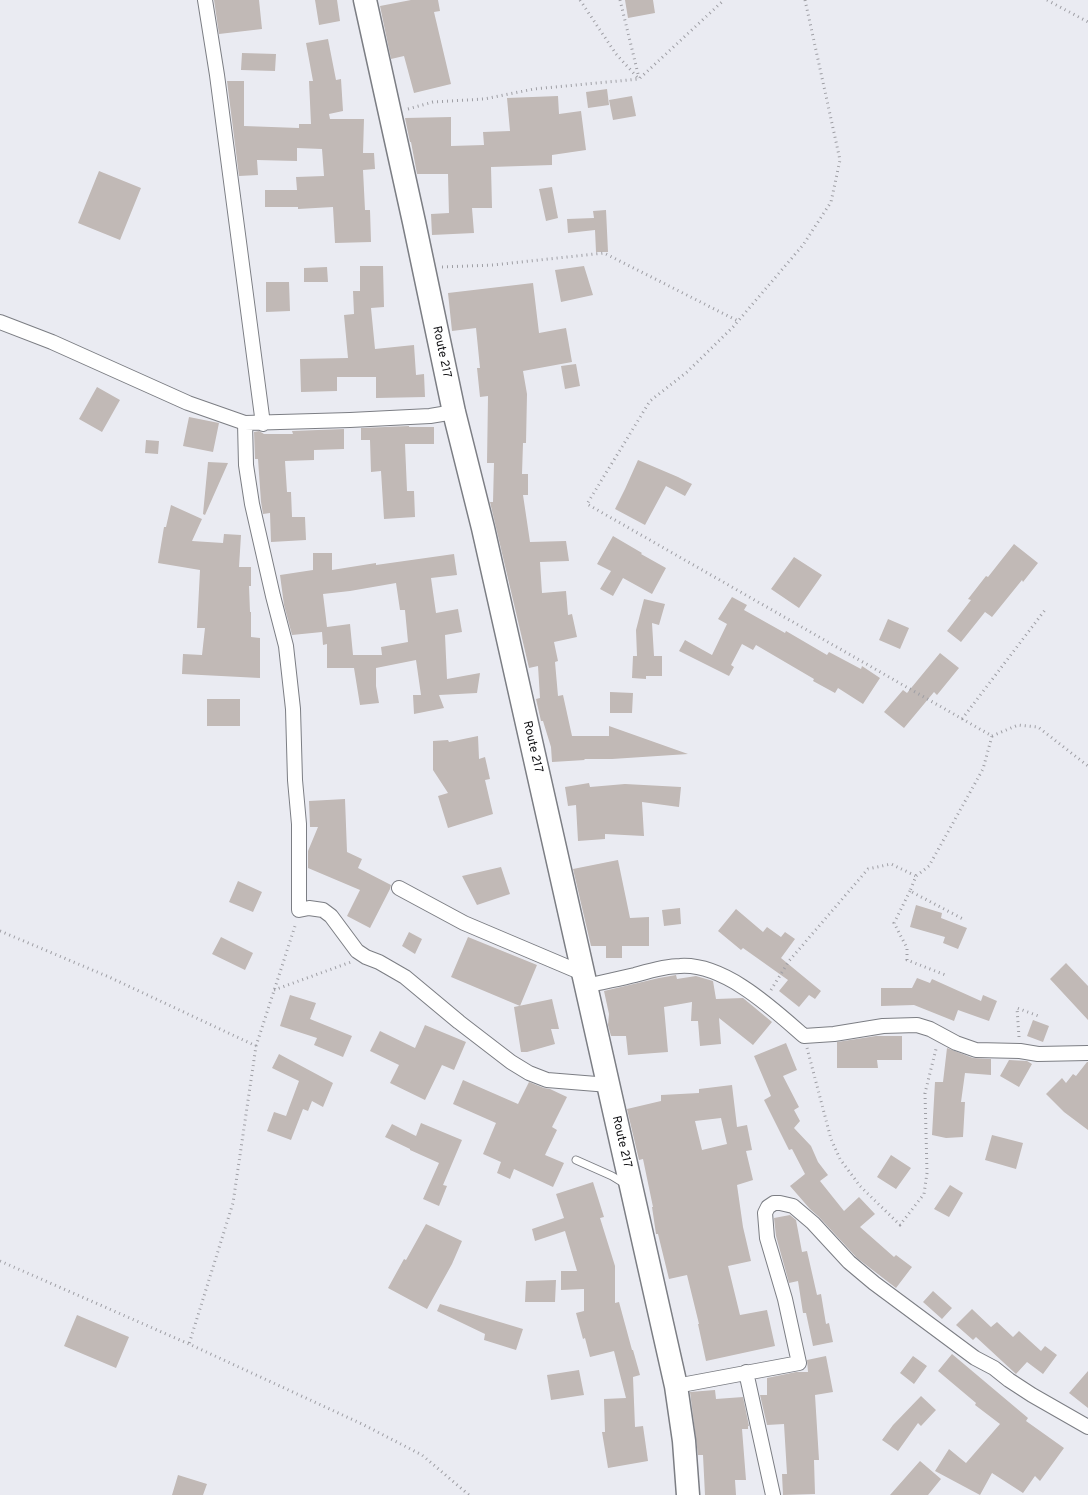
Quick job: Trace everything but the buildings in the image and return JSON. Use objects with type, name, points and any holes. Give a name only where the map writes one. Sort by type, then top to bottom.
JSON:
[{"type":"main road","name":"Route 217","points":[[365,0],[454,412],[483,528],[676,1386],[684,1441],[688,1495]]},
{"type":"street","points":[[205,0],[263,424]]},
{"type":"street","points":[[0,322],[52,342],[188,402],[245,423],[263,424],[410,417],[454,412]]},
{"type":"street","points":[[245,423],[246,465],[252,504],[286,646],[293,709],[295,780],[299,824],[299,910],[309,908],[323,910],[331,916],[357,951],[405,977],[459,1022],[511,1062],[529,1073],[546,1080],[609,1085]]},
{"type":"street","points":[[399,888],[464,924],[584,979],[679,966],[692,966],[708,970],[732,980],[764,1002],[804,1036],[834,1034],[884,1026],[917,1025],[926,1027],[976,1050],[1020,1051],[1038,1054],[1088,1053]]},
{"type":"street","points":[[676,1386],[799,1363],[785,1300],[767,1238],[765,1213],[768,1207],[774,1203],[780,1203],[793,1206],[813,1223],[849,1262],[874,1283],[975,1358],[994,1368],[1032,1395],[1088,1427]]},
{"type":"street","points":[[746,1372],[773,1495]]},
{"type":"lane","points":[[576,1160],[632,1187]]},
{"type":"path","points":[[580,0],[616,54],[639,78]]},
{"type":"path","points":[[620,0],[639,78]]},
{"type":"path","points":[[390,114],[433,102],[484,98],[534,89],[639,78],[724,0]]},
{"type":"path","points":[[805,0],[840,160],[831,202],[803,245],[738,321],[687,372],[650,402],[587,504],[992,736]]},
{"type":"path","points":[[1047,0],[1088,22]]},
{"type":"path","points":[[424,268],[493,265],[604,253],[738,321]]},
{"type":"path","points":[[962,719],[1045,610]]},
{"type":"path","points":[[992,736],[1018,725],[1038,727],[1088,766]]},
{"type":"path","points":[[948,976],[906,960],[907,948],[894,923],[916,876],[929,866],[983,770],[992,736]]},
{"type":"path","points":[[764,1002],[789,961],[868,869],[891,864],[916,876]]},
{"type":"path","points":[[910,891],[964,920]]},
{"type":"path","points":[[189,1344],[233,1203],[256,1046],[299,910]]},
{"type":"path","points":[[0,931],[109,977],[256,1046]]},
{"type":"path","points":[[274,990],[366,957]]},
{"type":"path","points":[[1020,1051],[1017,1008],[1041,1017]]},
{"type":"path","points":[[804,1036],[831,1138],[840,1159],[860,1186],[900,1225],[924,1194],[927,1173],[925,1093],[940,1035]]},
{"type":"path","points":[[0,1262],[189,1344],[362,1424],[422,1455],[470,1495]]}]
